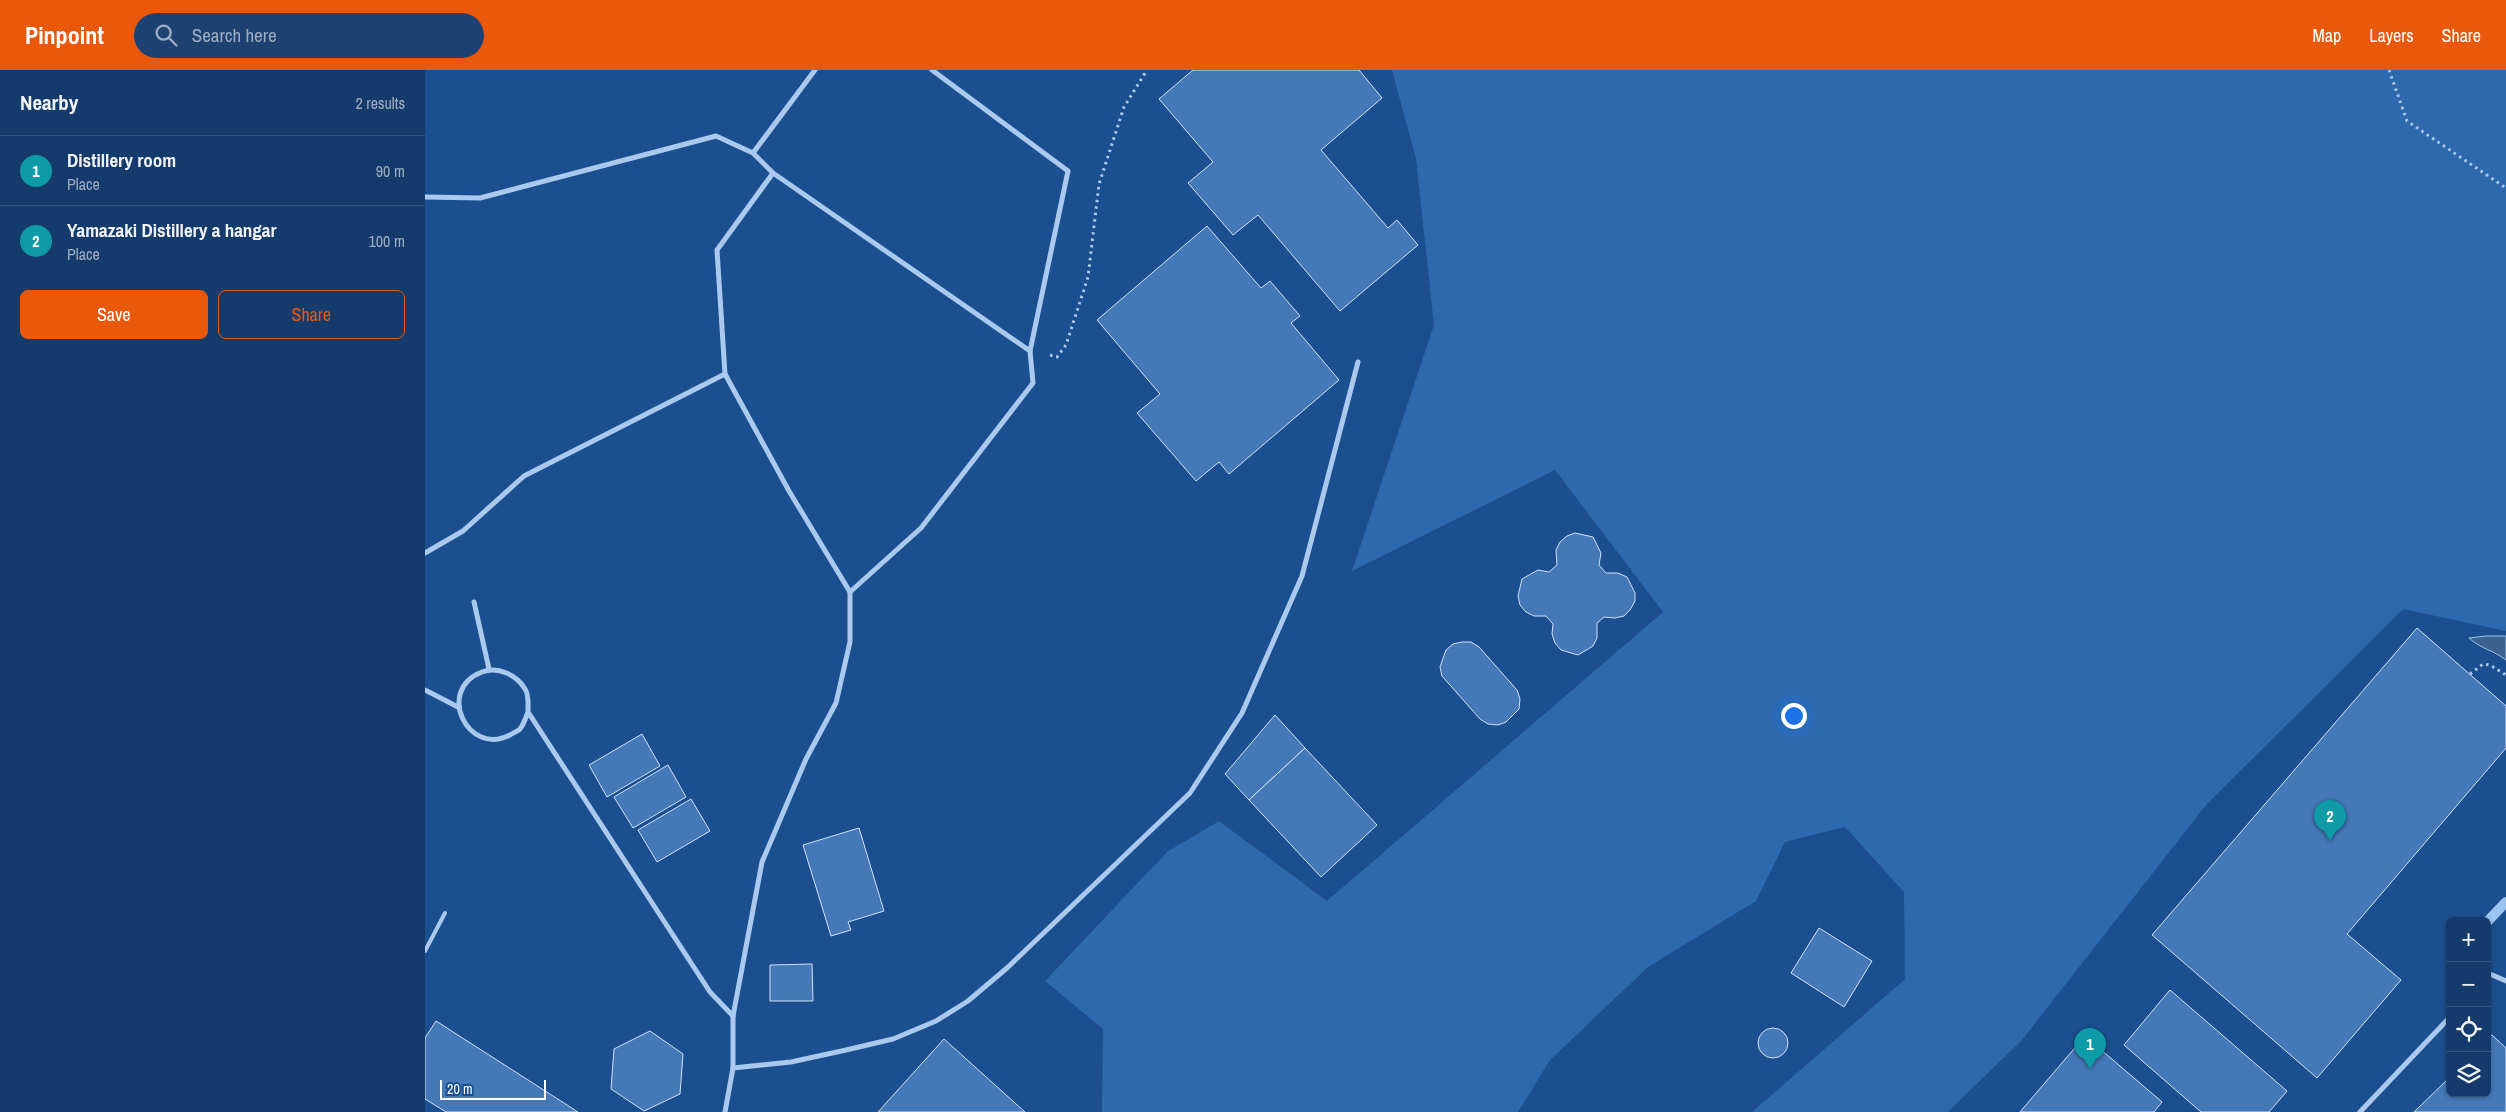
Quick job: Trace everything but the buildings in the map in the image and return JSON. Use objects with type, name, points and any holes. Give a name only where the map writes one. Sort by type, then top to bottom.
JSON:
[{"type":"street","points":[[753,153],[815,70]]},
{"type":"street","points":[[850,592],[921,528],[1033,383],[1030,351],[1068,171],[932,70]]},
{"type":"street","points":[[425,197],[480,198],[716,136],[753,153],[773,173],[1030,351]]},
{"type":"street","points":[[725,1112],[733,1068],[733,1016],[762,862],[806,759],[836,703],[850,642],[850,592],[789,491],[725,374],[717,250],[773,173]]},
{"type":"street","points":[[733,1068],[791,1062],[893,1039],[935,1021],[952,1011],[968,1001],[1007,968],[1190,793],[1242,713],[1302,576],[1358,362]]},
{"type":"street","points":[[425,553],[463,531],[524,476],[725,374]]},
{"type":"street","points":[[474,602],[489,669]]},
{"type":"street","points":[[528,712],[519,729],[501,739],[481,738],[465,726],[458,706],[461,689],[473,676],[489,669],[511,674],[526,690],[528,712],[710,992],[733,1016]]},
{"type":"street","points":[[425,690],[458,706]]},
{"type":"street","points":[[2491,975],[2506,981]]},
{"type":"street","points":[[2360,1112],[2446,1021]]},
{"type":"lane","points":[[425,951],[445,913]]},
{"type":"path","points":[[1030,351],[1057,357],[1065,345],[1088,277],[1099,184],[1124,107],[1147,70]]},
{"type":"path","points":[[2389,70],[2407,122],[2506,188]]},
{"type":"path","points":[[2470,674],[2483,664],[2491,665],[2506,675]]},
{"type":"shaded area","points":[[1392,70],[2506,70],[2506,631],[2403,609],[2207,804],[2021,1041],[1948,1112],[1752,1112],[1905,979],[1904,892],[1845,827],[1785,842],[1756,901],[1648,967],[1550,1060],[1518,1112],[1102,1112],[1103,1029],[1045,981],[1167,852],[1219,821],[1327,901],[1663,612],[1555,470],[1352,571],[1434,325],[1416,159]]},
{"type":"shaded area","points":[[2506,636],[2506,660],[2469,638]]},
{"type":"waterway","points":[[2491,918],[2506,902]]},
{"type":"place","name":"Yamazaki Distillery a hangar","points":[[2330,841]]},
{"type":"place","name":"Distillery room","points":[[2090,1069]]}]
